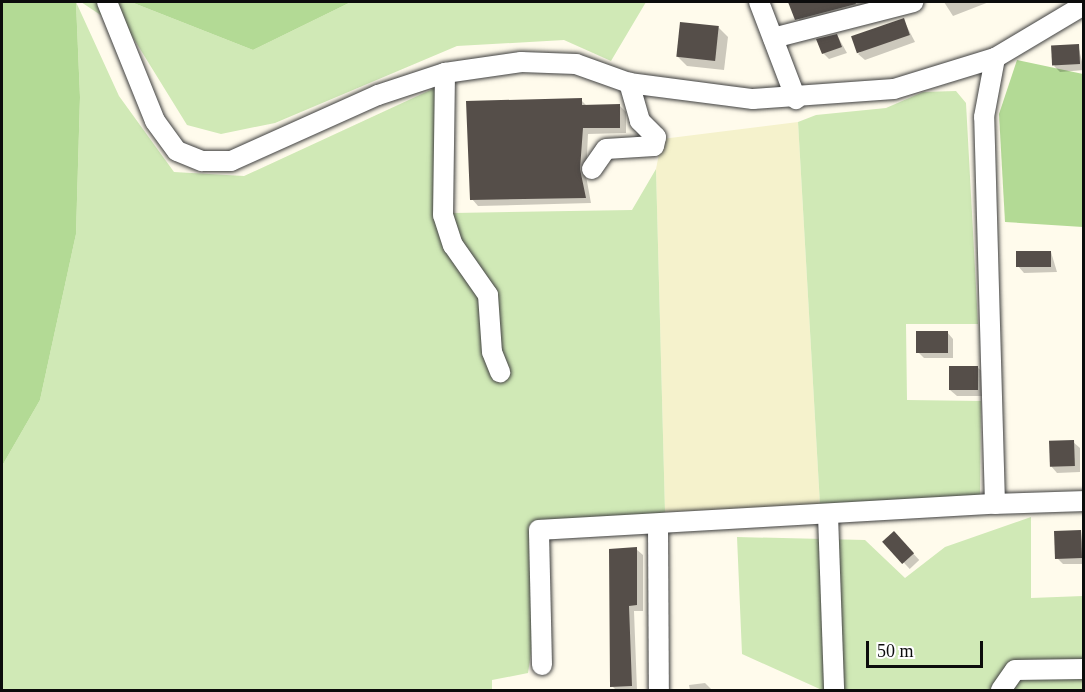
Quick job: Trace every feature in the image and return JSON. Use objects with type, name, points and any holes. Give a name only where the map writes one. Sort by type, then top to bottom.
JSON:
[{"type":"street","points":[[107,2],[155,121],[177,151],[202,161],[231,161],[378,95],[445,73],[521,62],[576,64],[629,83],[796,99],[894,89],[995,58],[1083,5]]},
{"type":"street","points":[[759,2],[796,99]]},
{"type":"street","points":[[773,38],[913,2]]},
{"type":"street","points":[[995,58],[984,117],[995,504]]},
{"type":"street","points":[[445,73],[443,214],[453,245],[488,295],[492,352],[500,372]]},
{"type":"street","points":[[592,169],[606,149],[654,146],[656,137],[640,121],[629,83]]},
{"type":"street","points":[[542,664],[539,530],[1083,501]]},
{"type":"street","points":[[828,515],[834,690]]},
{"type":"street","points":[[658,524],[659,690]]},
{"type":"street","points":[[1001,690],[1015,670],[1083,669]]},
{"type":"shaded area","points":[[798,122],[820,505],[665,512],[656,169],[662,139]]},
{"type":"green space","points":[[2,2],[76,2],[80,97],[76,234],[40,400],[2,466]]},
{"type":"green space","points":[[76,2],[119,96],[174,172],[244,176],[452,80],[453,213],[632,210],[656,169],[665,512],[548,540],[528,673],[492,680],[492,690],[2,690],[2,466],[40,400],[76,234],[80,97]]},
{"type":"green space","points":[[81,2],[131,2],[253,50],[351,2],[646,2],[611,61],[564,40],[457,46],[275,123],[221,134],[187,125],[132,36]]},
{"type":"green space","points":[[131,2],[351,2],[253,50]]},
{"type":"green space","points":[[1017,60],[1083,74],[1083,227],[1005,222],[999,114]]},
{"type":"green space","points":[[956,91],[966,103],[978,324],[906,324],[907,400],[981,401],[980,497],[820,505],[798,122],[816,115],[886,108],[923,92]]},
{"type":"green space","points":[[1031,517],[1031,598],[1083,596],[1083,690],[822,690],[742,654],[737,537],[865,540],[905,578],[945,547]]},
{"type":"building","points":[[788,2],[855,2],[856,4],[795,20]]},
{"type":"building","points":[[904,18],[910,35],[857,53],[851,36]]},
{"type":"building","points":[[680,22],[719,26],[715,61],[676,57]]},
{"type":"building","points":[[837,34],[842,47],[822,54],[816,39]]},
{"type":"building","points":[[1079,44],[1080,64],[1052,65],[1051,45]]},
{"type":"building","points":[[582,98],[582,105],[620,104],[620,128],[583,128],[580,169],[586,198],[470,200],[466,101]]},
{"type":"building","points":[[1016,251],[1051,251],[1051,267],[1016,267]]},
{"type":"building","points":[[916,331],[948,331],[948,353],[916,353]]},
{"type":"building","points":[[949,366],[978,366],[978,390],[949,390]]},
{"type":"building","points":[[1074,440],[1075,466],[1050,467],[1049,441]]},
{"type":"building","points":[[1081,530],[1082,558],[1055,559],[1054,531]]},
{"type":"building","points":[[894,531],[914,553],[902,564],[882,542]]},
{"type":"building","points":[[637,547],[637,605],[629,606],[632,686],[610,687],[609,549]]}]
